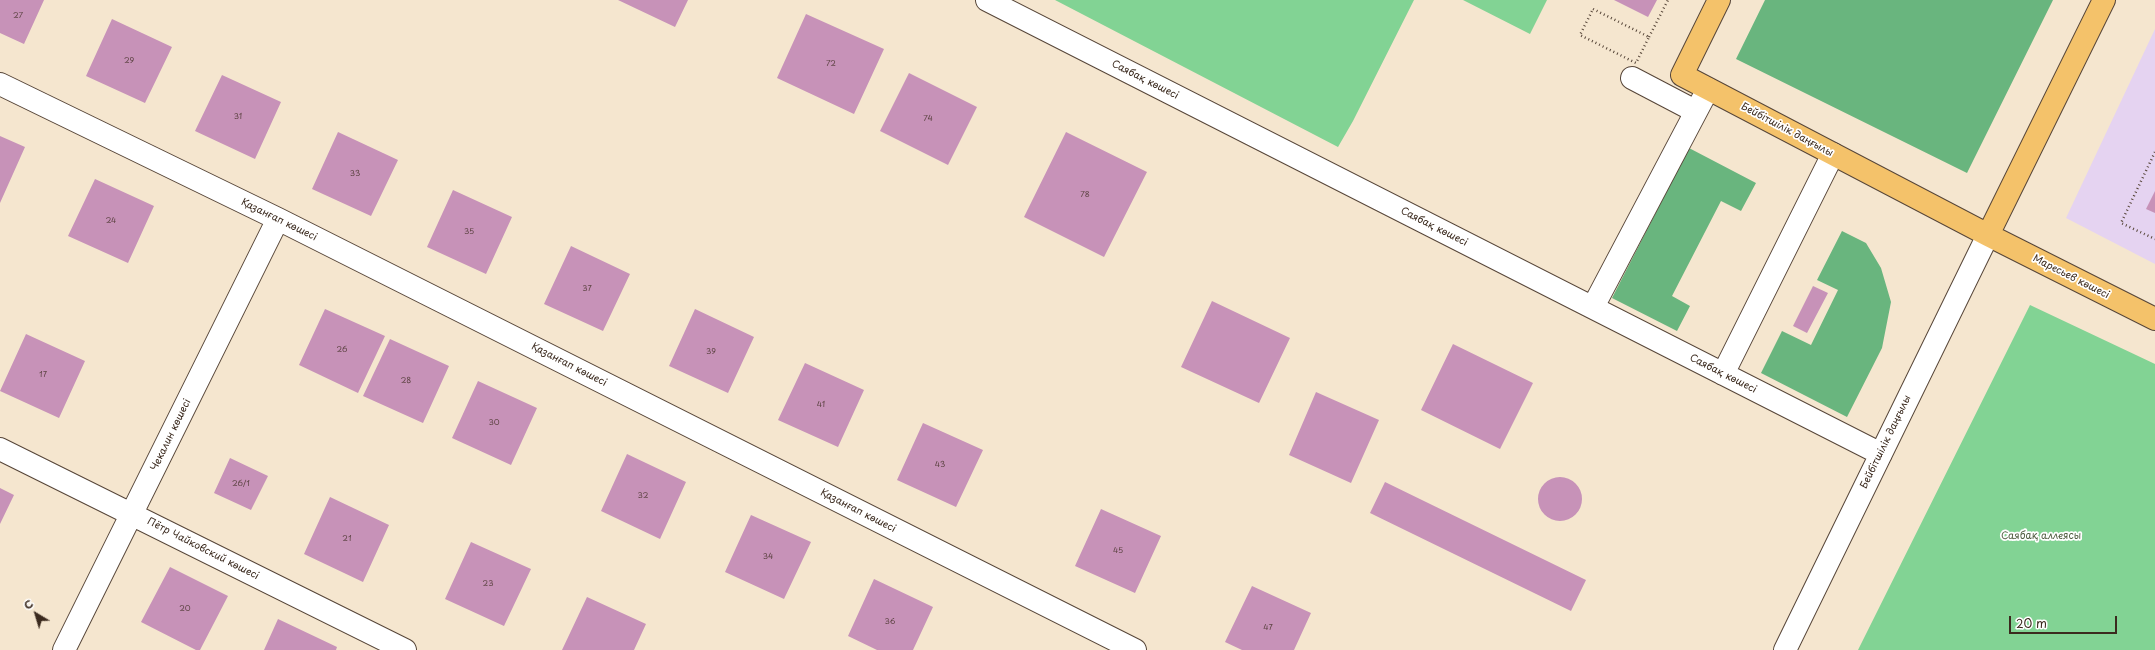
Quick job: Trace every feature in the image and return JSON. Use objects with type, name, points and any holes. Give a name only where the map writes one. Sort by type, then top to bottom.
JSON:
[{"type":"main road","name":"Бейбітшілік даңғылы","points":[[1719,0],[1682,75],[1988,235],[2104,0]]},
{"type":"main road","name":"Маресьев көшесі","points":[[1988,235],[2155,319]]},
{"type":"street","name":"Саябақ көшесі","points":[[987,0],[1881,454]]},
{"type":"street","points":[[1632,78],[1695,111]]},
{"type":"street","name":"Қазанғап көшесі","points":[[0,84],[278,219],[1135,650]]},
{"type":"street","points":[[1593,308],[1695,111],[1708,89]]},
{"type":"street","points":[[1723,374],[1833,154]]},
{"type":"street","name":"Чекалин көшесі","points":[[64,650],[278,219]]},
{"type":"street","name":"Бейбітшілік даңғылы","points":[[1785,650],[1988,235]]},
{"type":"street","name":"Пётр Чайковский көшесі","points":[[0,449],[132,513],[405,650]]},
{"type":"path","points":[[1649,37],[1593,9],[1580,35],[1636,63],[1668,0]]},
{"type":"path","points":[[2155,152],[2121,223],[2155,239]]},
{"type":"shaded area","points":[[2155,29],[2155,264],[2066,218]]},
{"type":"green space","points":[[1055,0],[1414,0],[1353,121],[1338,147]]},
{"type":"green space","points":[[1463,0],[1547,0],[1530,34]]},
{"type":"green space","points":[[1765,0],[2053,0],[1967,173],[1736,59]]},
{"type":"green space","points":[[1689,148],[1756,183],[1741,211],[1721,201],[1672,296],[1690,306],[1677,331],[1612,298]]},
{"type":"green space","points":[[1842,231],[1866,243],[1881,268],[1891,302],[1882,348],[1847,417],[1761,373],[1782,331],[1811,345],[1838,290],[1817,280]]},
{"type":"green space","name":"Саябақ аллеясы","points":[[2030,305],[2155,364],[2155,650],[1858,650]]},
{"type":"building","points":[[0,0],[44,0],[24,44],[0,33]]},
{"type":"building","points":[[618,0],[688,0],[675,27]]},
{"type":"building","points":[[1614,0],[1657,0],[1648,17]]},
{"type":"building","points":[[806,14],[884,49],[854,114],[777,78]]},
{"type":"building","points":[[112,19],[172,47],[145,103],[86,76]]},
{"type":"building","points":[[909,73],[977,107],[948,165],[880,131]]},
{"type":"building","points":[[222,75],[281,102],[255,159],[195,131]]},
{"type":"building","points":[[338,132],[398,160],[371,216],[312,189]]},
{"type":"building","points":[[1066,132],[1147,172],[1104,257],[1024,217]]},
{"type":"building","points":[[0,136],[25,147],[0,203]]},
{"type":"building","points":[[95,179],[154,206],[128,263],[68,236]]},
{"type":"building","points":[[453,190],[512,217],[486,274],[427,247]]},
{"type":"building","points":[[2155,191],[2155,213],[2146,209]]},
{"type":"building","points":[[571,246],[630,274],[603,331],[544,304]]},
{"type":"building","points":[[1813,286],[1828,293],[1807,333],[1793,326]]},
{"type":"building","points":[[1212,301],[1290,338],[1259,403],[1181,367]]},
{"type":"building","points":[[325,309],[385,336],[358,393],[299,365]]},
{"type":"building","points":[[695,309],[754,337],[728,393],[669,366]]},
{"type":"building","points":[[26,334],[85,361],[59,418],[0,391]]},
{"type":"building","points":[[390,339],[449,366],[423,423],[363,396]]},
{"type":"building","points":[[1453,344],[1533,383],[1500,449],[1421,410]]},
{"type":"building","points":[[805,363],[864,390],[838,447],[778,420]]},
{"type":"building","points":[[478,381],[537,408],[511,465],[452,438]]},
{"type":"building","points":[[1316,392],[1379,420],[1351,483],[1289,455]]},
{"type":"building","points":[[923,423],[983,450],[956,507],[897,480]]},
{"type":"building","points":[[627,454],[686,482],[660,539],[601,511]]},
{"type":"building","points":[[230,458],[268,476],[251,510],[214,493]]},
{"type":"building","points":[[1556,477],[1564,477],[1569,478],[1576,483],[1581,490],[1581,508],[1576,515],[1569,520],[1556,521],[1548,518],[1541,511],[1538,503],[1538,495],[1541,487],[1548,480]]},
{"type":"building","points":[[1385,482],[1586,580],[1571,611],[1370,513]]},
{"type":"building","points":[[0,488],[14,495],[0,524]]},
{"type":"building","points":[[330,497],[389,525],[363,582],[304,554]]},
{"type":"building","points":[[1101,509],[1161,536],[1135,593],[1075,566]]},
{"type":"building","points":[[751,515],[811,542],[784,599],[725,572]]},
{"type":"building","points":[[471,542],[531,569],[504,626],[445,599]]},
{"type":"building","points":[[170,567],[228,596],[200,650],[196,650],[141,622]]},
{"type":"building","points":[[874,579],[933,607],[913,650],[877,650],[848,636]]},
{"type":"building","points":[[1252,586],[1311,613],[1294,650],[1242,650],[1225,642]]},
{"type":"building","points":[[587,597],[646,624],[634,650],[562,650]]},
{"type":"building","points":[[278,619],[337,647],[336,650],[264,650]]}]
